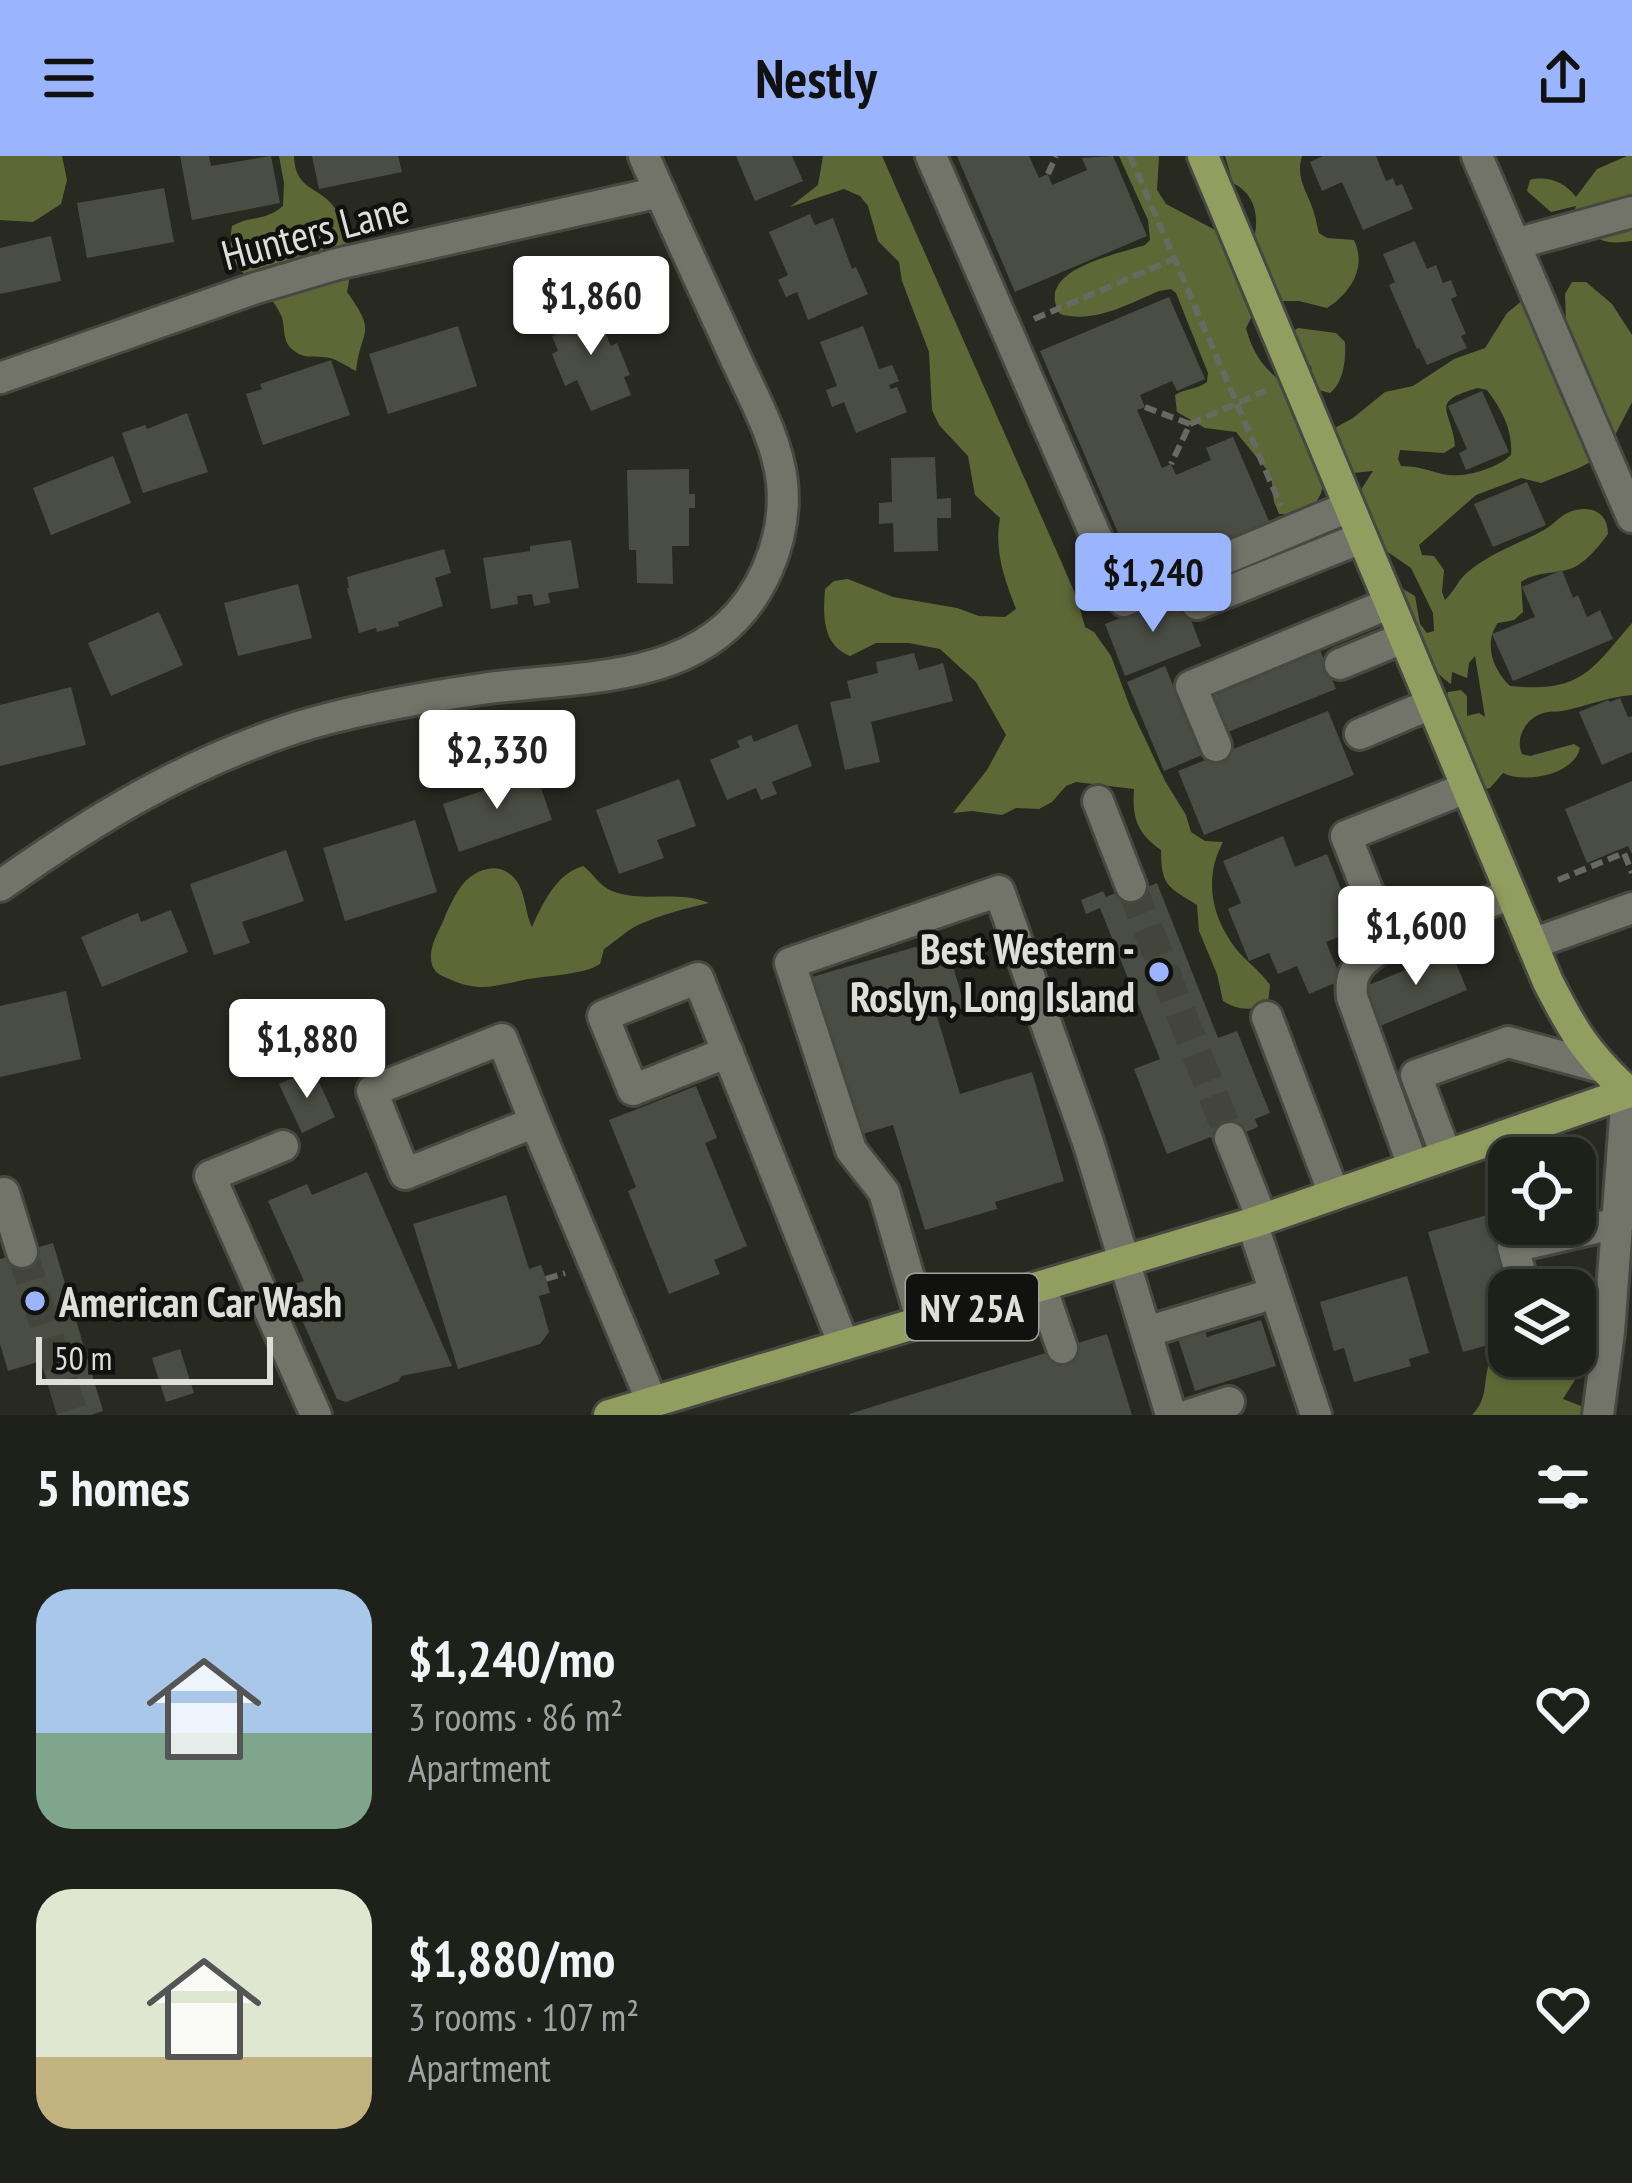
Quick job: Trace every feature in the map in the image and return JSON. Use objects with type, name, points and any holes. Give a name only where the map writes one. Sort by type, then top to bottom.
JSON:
[{"type":"main road","points":[[1203,156],[1532,944],[1569,1024],[1601,1067],[1631,1090]]},
{"type":"main road","name":"NY 25A","points":[[609,1415],[1257,1221],[1631,1090]]},
{"type":"street","points":[[0,886],[122,804],[233,751],[297,728],[416,699],[656,667],[690,653],[746,606],[772,559],[782,521],[782,478],[756,403],[644,156]]},
{"type":"street","points":[[931,156],[1124,601],[1348,507]]},
{"type":"street","points":[[1478,156],[1632,517]]},
{"type":"street","name":"Hunters Lane","points":[[0,378],[337,264],[660,192]]},
{"type":"street","points":[[1516,244],[1632,212]]},
{"type":"street","points":[[1197,604],[1361,538]]},
{"type":"street","points":[[1216,746],[1191,686],[1388,604]]},
{"type":"street","points":[[1340,664],[1403,638]]},
{"type":"street","points":[[1360,734],[1431,704]]},
{"type":"street","points":[[1388,943],[1346,836],[1466,788]]},
{"type":"street","points":[[1098,801],[1131,886]]},
{"type":"street","points":[[922,1322],[884,1192],[851,1150],[790,963],[999,891],[1088,1142],[1171,1415]]},
{"type":"street","points":[[1412,1166],[1351,990],[1356,970],[1388,943],[1511,894]]},
{"type":"street","points":[[1532,944],[1631,913]]},
{"type":"street","points":[[1268,1017],[1334,1194]]},
{"type":"street","points":[[535,1122],[405,1174],[372,1091],[502,1039],[652,1402]]},
{"type":"street","points":[[1446,1155],[1416,1075],[1508,1042],[1601,1067]]},
{"type":"street","points":[[728,1052],[844,1345]]},
{"type":"street","points":[[1598,1415],[1620,1333],[1618,1223],[1631,1090]]},
{"type":"street","points":[[1230,1138],[1316,1415]]},
{"type":"street","points":[[283,1146],[210,1176],[316,1415]]},
{"type":"street","points":[[4,1193],[22,1252]]},
{"type":"street","points":[[1520,1269],[1514,1247],[1618,1223]]},
{"type":"street","points":[[1041,1286],[1062,1348]]},
{"type":"street","points":[[1146,1332],[1275,1293]]},
{"type":"street","points":[[1190,1415],[1228,1402]]},
{"type":"path","points":[[1048,174],[1056,156]]},
{"type":"path","points":[[1130,156],[1292,531]]},
{"type":"path","points":[[1007,331],[1174,259]]},
{"type":"path","points":[[1172,464],[1190,424],[1265,392]]},
{"type":"path","points":[[1145,407],[1190,424]]},
{"type":"path","points":[[1558,880],[1624,853],[1632,873]]},
{"type":"green space","points":[[0,156],[62,156],[67,180],[61,204],[33,222],[0,220]]},
{"type":"green space","points":[[279,156],[294,156],[299,176],[328,200],[344,226],[350,259],[347,292],[365,324],[356,371],[333,359],[293,350],[274,302],[233,257],[232,226],[283,206]]},
{"type":"green space","points":[[823,156],[882,156],[1077,598],[1085,627],[1111,656],[1130,707],[1191,832],[1205,841],[1223,842],[1212,880],[1214,905],[1231,942],[1270,985],[1268,1002],[1263,1005],[1246,1009],[1223,1001],[1199,931],[1197,905],[1165,879],[1161,850],[1138,824],[1134,789],[1076,782],[1039,809],[1016,808],[1002,815],[953,813],[987,770],[1006,735],[976,682],[940,649],[876,643],[850,656],[829,637],[825,589],[834,581],[848,579],[893,597],[979,616],[1005,617],[1016,609],[999,553],[1000,518],[975,495],[968,456],[939,425],[932,410],[929,352],[899,262],[878,241],[868,206],[844,189],[790,207],[818,185]]},
{"type":"green space","points":[[1119,156],[1159,156],[1157,190],[1166,204],[1251,249],[1255,212],[1248,195],[1233,183],[1225,156],[1302,156],[1301,179],[1319,233],[1354,240],[1357,269],[1350,287],[1336,302],[1327,308],[1278,301],[1267,311],[1253,314],[1246,328],[1261,361],[1287,386],[1294,415],[1322,467],[1322,491],[1308,508],[1279,514],[1271,475],[1236,432],[1205,428],[1177,412],[1175,395],[1203,385],[1208,373],[1171,289],[1098,315],[1060,314],[1055,299],[1067,275],[1150,240],[1148,220]]},
{"type":"green space","points":[[1632,156],[1632,241],[1598,238],[1574,213],[1576,206],[1551,212],[1527,191],[1530,180],[1550,179],[1576,197],[1597,169]]},
{"type":"green space","points":[[1572,282],[1586,282],[1612,304],[1632,335],[1632,402],[1615,435],[1600,457],[1579,468],[1541,483],[1521,478],[1476,495],[1419,545],[1422,555],[1434,556],[1444,570],[1445,600],[1478,564],[1567,513],[1589,509],[1600,514],[1608,534],[1586,559],[1570,569],[1521,582],[1523,612],[1514,620],[1498,623],[1491,639],[1492,656],[1510,686],[1553,686],[1582,676],[1632,623],[1632,695],[1534,717],[1521,734],[1522,754],[1574,744],[1580,748],[1576,757],[1547,775],[1523,778],[1503,773],[1490,788],[1481,790],[1446,699],[1448,692],[1461,690],[1467,696],[1467,716],[1479,713],[1485,717],[1475,656],[1467,678],[1452,672],[1451,684],[1417,651],[1398,586],[1415,596],[1420,624],[1427,633],[1434,631],[1433,613],[1411,568],[1376,544],[1359,493],[1373,471],[1342,474],[1331,430],[1385,392],[1413,386],[1454,359],[1485,348],[1507,313],[1523,300],[1537,300],[1566,323],[1565,294]],"holes":[[[1487,390],[1505,421],[1511,455],[1488,468],[1460,475],[1401,466],[1400,450],[1444,453],[1455,446],[1448,403],[1462,393]]]},
{"type":"green space","points":[[1298,328],[1336,333],[1345,342],[1341,377],[1330,393],[1315,389],[1311,366],[1296,356],[1292,332]]},
{"type":"green space","points":[[583,866],[612,891],[709,903],[634,927],[604,949],[600,964],[583,971],[482,987],[457,982],[434,969],[431,954],[436,936],[457,892],[472,876],[494,868],[512,876],[521,889],[532,927],[558,882]]},
{"type":"green space","points":[[1488,1367],[1488,1377],[1577,1377],[1563,1399],[1581,1406],[1587,1415],[1472,1415],[1482,1400]]},
{"type":"building","points":[[180,156],[209,156],[211,166],[271,156],[280,203],[192,220]]},
{"type":"building","points":[[312,156],[398,156],[402,172],[319,189]]},
{"type":"building","points":[[736,156],[792,156],[803,181],[755,201]]},
{"type":"building","points":[[957,156],[1029,156],[1039,178],[1048,174],[1052,185],[1087,170],[1082,158],[1113,156],[1147,236],[1015,292]]},
{"type":"building","points":[[1323,156],[1376,156],[1386,181],[1393,178],[1396,186],[1402,184],[1413,209],[1363,230],[1342,182],[1322,191],[1310,162]]},
{"type":"building","points":[[164,188],[174,242],[87,258],[77,203]]},
{"type":"building","points":[[810,214],[815,225],[833,218],[852,269],[856,267],[868,294],[808,320],[797,292],[786,297],[778,280],[788,275],[769,232]]},
{"type":"building","points":[[51,236],[61,281],[0,294],[0,248]]},
{"type":"building","points":[[1415,241],[1427,269],[1436,265],[1443,283],[1451,280],[1457,296],[1451,299],[1466,334],[1461,336],[1467,348],[1427,365],[1389,285],[1395,282],[1383,254]]},
{"type":"building","points":[[1169,297],[1205,379],[1177,391],[1172,381],[1140,395],[1145,407],[1137,410],[1162,468],[1171,464],[1176,475],[1211,460],[1206,448],[1233,437],[1271,526],[1139,582],[1040,351]]},
{"type":"building","points":[[592,300],[611,346],[617,343],[630,375],[624,377],[631,395],[591,411],[577,380],[565,386],[552,354],[558,351],[552,336],[568,329],[561,313]]},
{"type":"building","points":[[458,326],[477,386],[388,414],[369,354]]},
{"type":"building","points":[[863,326],[879,369],[892,365],[899,381],[889,385],[897,387],[907,412],[856,433],[844,402],[832,407],[826,390],[837,386],[820,342]]},
{"type":"building","points":[[331,360],[350,415],[263,445],[246,394],[262,389],[260,384]]},
{"type":"building","points":[[1482,391],[1509,452],[1466,470],[1459,453],[1467,449],[1448,406]]},
{"type":"building","points":[[187,413],[208,472],[143,493],[122,433]]},
{"type":"building","points":[[113,456],[131,503],[51,535],[33,488]]},
{"type":"building","points":[[935,457],[937,499],[951,498],[951,518],[937,518],[938,551],[894,552],[893,523],[879,524],[879,503],[892,502],[891,458]]},
{"type":"building","points":[[689,469],[689,494],[695,494],[695,508],[689,508],[689,546],[672,546],[673,584],[637,583],[636,550],[629,550],[627,470]]},
{"type":"building","points":[[1527,482],[1546,525],[1493,547],[1474,504]]},
{"type":"building","points":[[571,540],[579,588],[548,593],[550,603],[534,606],[532,594],[517,596],[518,604],[491,609],[483,558]]},
{"type":"building","points":[[444,549],[451,573],[435,578],[443,606],[398,622],[399,626],[359,633],[347,577]]},
{"type":"building","points":[[1562,570],[1587,617],[1600,610],[1613,639],[1513,681],[1492,634],[1535,617],[1522,587]]},
{"type":"building","points":[[298,584],[312,638],[238,656],[224,603]]},
{"type":"building","points":[[1181,594],[1201,646],[1125,676],[1105,624]]},
{"type":"building","points":[[159,612],[183,665],[111,696],[88,643]]},
{"type":"building","points":[[1319,648],[1336,689],[1228,732],[1211,691]]},
{"type":"building","points":[[914,653],[919,670],[943,663],[953,701],[871,722],[880,762],[845,770],[830,702],[851,698],[847,681],[878,673],[876,662]]},
{"type":"building","points":[[1165,666],[1202,755],[1164,771],[1127,682]]},
{"type":"building","points":[[71,687],[86,745],[0,766],[0,705]]},
{"type":"building","points":[[1620,698],[1628,717],[1632,716],[1632,752],[1602,765],[1579,712]]},
{"type":"building","points":[[1328,711],[1354,775],[1204,835],[1178,771]]},
{"type":"building","points":[[797,724],[812,766],[772,782],[777,794],[761,800],[756,788],[727,800],[710,760],[740,747],[737,741],[751,735],[754,742]]},
{"type":"building","points":[[536,773],[552,820],[459,852],[443,804]]},
{"type":"building","points":[[679,779],[696,826],[657,840],[664,858],[619,874],[596,810]]},
{"type":"building","points":[[1632,781],[1632,854],[1628,846],[1587,863],[1565,809]]},
{"type":"building","points":[[415,820],[437,892],[345,921],[323,848]]},
{"type":"building","points":[[1283,836],[1295,867],[1327,854],[1357,930],[1326,942],[1342,980],[1309,994],[1297,966],[1278,974],[1269,953],[1249,961],[1228,909],[1241,903],[1223,861]]},
{"type":"building","points":[[286,850],[304,901],[242,922],[250,943],[214,955],[190,884]]},
{"type":"building","name":"Best Western - Roslyn, Long Island","points":[[1157,883],[1218,1038],[1237,1031],[1270,1113],[1255,1119],[1258,1127],[1214,1145],[1211,1137],[1167,1154],[1134,1069],[1160,1059],[1100,908],[1086,914],[1081,900],[1103,891],[1106,897],[1135,885],[1137,891]]},
{"type":"building","points":[[171,910],[188,952],[102,987],[81,937],[138,913],[141,922]]},
{"type":"building","points":[[915,947],[951,959],[965,1008],[937,1016],[960,1094],[1032,1072],[1064,1181],[995,1202],[997,1209],[925,1230],[893,1125],[859,1135],[812,977]]},
{"type":"building","points":[[1451,951],[1467,990],[1380,1026],[1364,987]]},
{"type":"building","points":[[66,991],[81,1059],[0,1077],[0,1006]]},
{"type":"building","points":[[313,1069],[335,1117],[302,1133],[279,1084]]},
{"type":"building","points":[[696,1086],[717,1138],[705,1143],[747,1246],[714,1260],[720,1274],[669,1294],[628,1191],[636,1187],[609,1120]]},
{"type":"building","points":[[367,1172],[452,1366],[401,1376],[399,1381],[346,1402],[337,1399],[287,1286],[304,1281],[268,1201],[307,1184],[312,1195]]},
{"type":"building","points":[[506,1195],[529,1269],[541,1265],[546,1279],[550,1293],[539,1296],[549,1332],[540,1344],[458,1369],[413,1224]]},
{"type":"building","points":[[1487,1215],[1488,1245],[1496,1245],[1504,1269],[1488,1269],[1488,1345],[1463,1352],[1428,1232]]},
{"type":"building","name":"American Car Wash","points":[[53,1243],[103,1411],[91,1415],[57,1415],[41,1361],[8,1371],[0,1344],[0,1259]]},
{"type":"building","points":[[1407,1276],[1429,1353],[1409,1359],[1411,1366],[1354,1382],[1344,1348],[1334,1351],[1320,1302]]},
{"type":"building","points":[[1261,1320],[1276,1366],[1195,1391],[1176,1332],[1203,1324],[1207,1337]]},
{"type":"building","points":[[1107,1334],[1132,1415],[849,1415],[849,1414]]},
{"type":"building","points":[[180,1349],[194,1393],[166,1402],[152,1358]]},
{"type":"tunnel","points":[[1131,886],[1230,1138]]},
{"type":"tunnel","points":[[22,1252],[73,1415]]},
{"type":"place","name":"Best Western - Roslyn, Long Island","points":[[1159,972]]},
{"type":"place","name":"American Car Wash","points":[[35,1301]]}]
